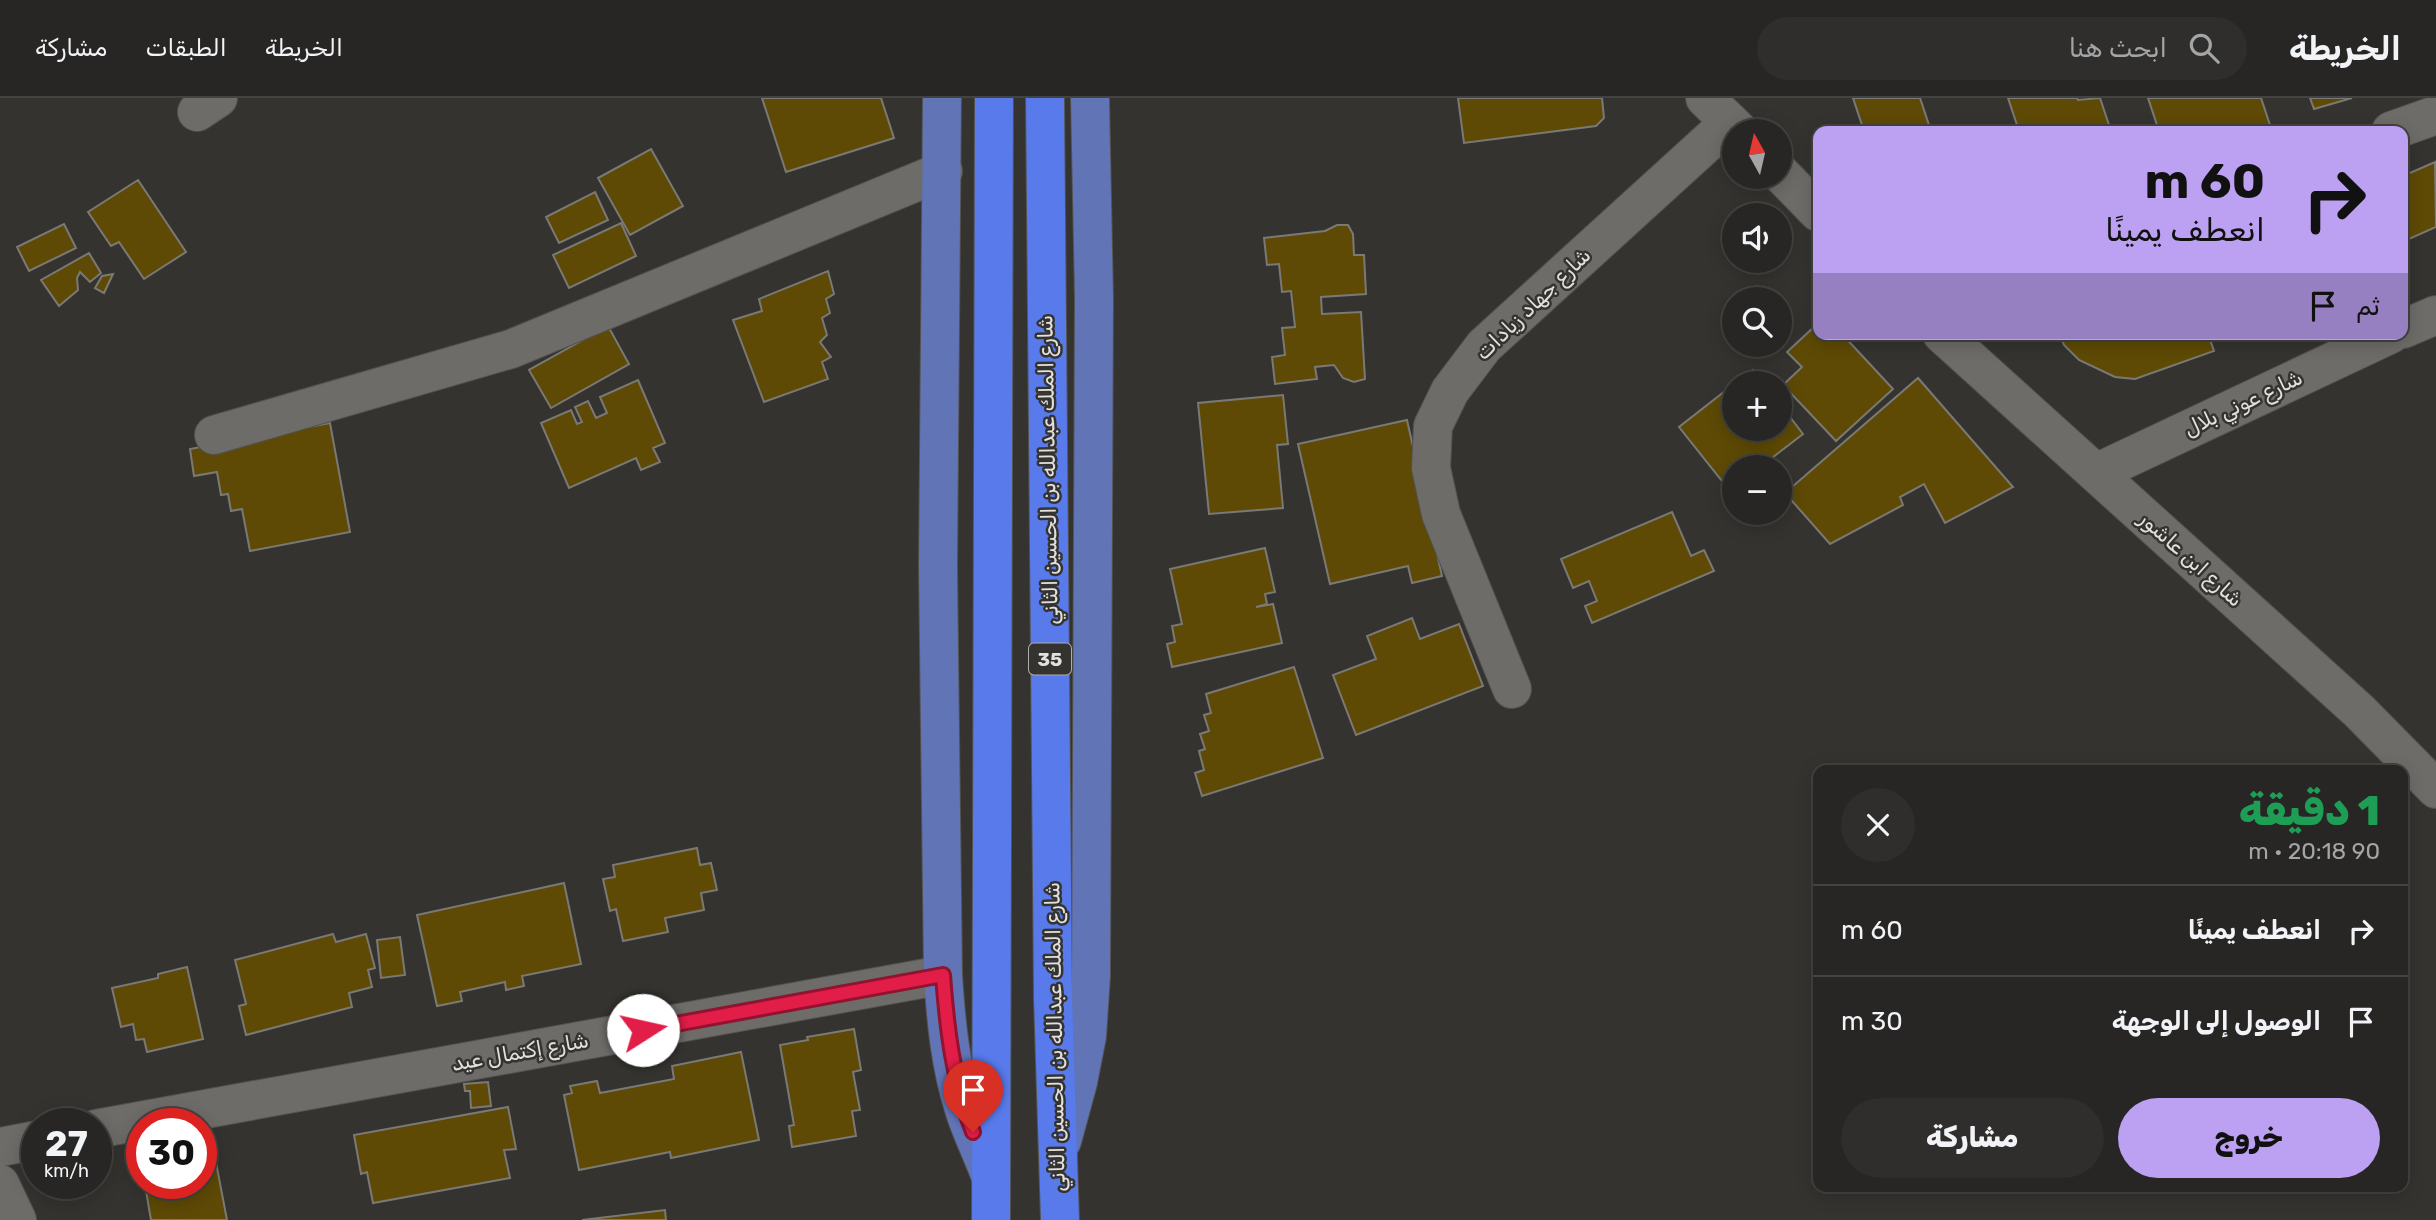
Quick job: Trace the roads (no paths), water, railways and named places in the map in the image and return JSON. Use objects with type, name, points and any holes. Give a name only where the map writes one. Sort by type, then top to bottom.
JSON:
[{"type":"highway","points":[[991,1220],[995,98]]},
{"type":"highway","name":"شارع الملك عبدالله بن الحسين الثاني","points":[[1045,98],[1053,985],[1059,1220]]},
{"type":"main road","points":[[1058,1157],[1087,1036],[1091,976],[1094,298],[1090,98]]},
{"type":"main road","points":[[941,101],[943,171],[938,567],[943,975],[947,1032],[954,1070],[965,1111],[990,1175]]},
{"type":"street","points":[[2405,126],[2436,115]]},
{"type":"street","name":"شارع جهاد زيادات","points":[[1512,689],[1441,514],[1431,468],[1433,426],[1450,391],[1484,346],[1725,117]]},
{"type":"street","points":[[214,435],[511,349],[943,171]]},
{"type":"street","points":[[1792,185],[1813,207]]},
{"type":"street","points":[[2408,327],[2436,315]]},
{"type":"street","name":"شارع ابن عاشور","points":[[1949,340],[2358,711],[2436,789]]},
{"type":"street","name":"شارع عوني بلال","points":[[2096,473],[2378,340]]},
{"type":"street","name":"شارع إكتمال عيد","points":[[112,1126],[943,975]]},
{"type":"street","points":[[0,1147],[21,1143]]},
{"type":"street","points":[[0,1184],[17,1220]]}]
